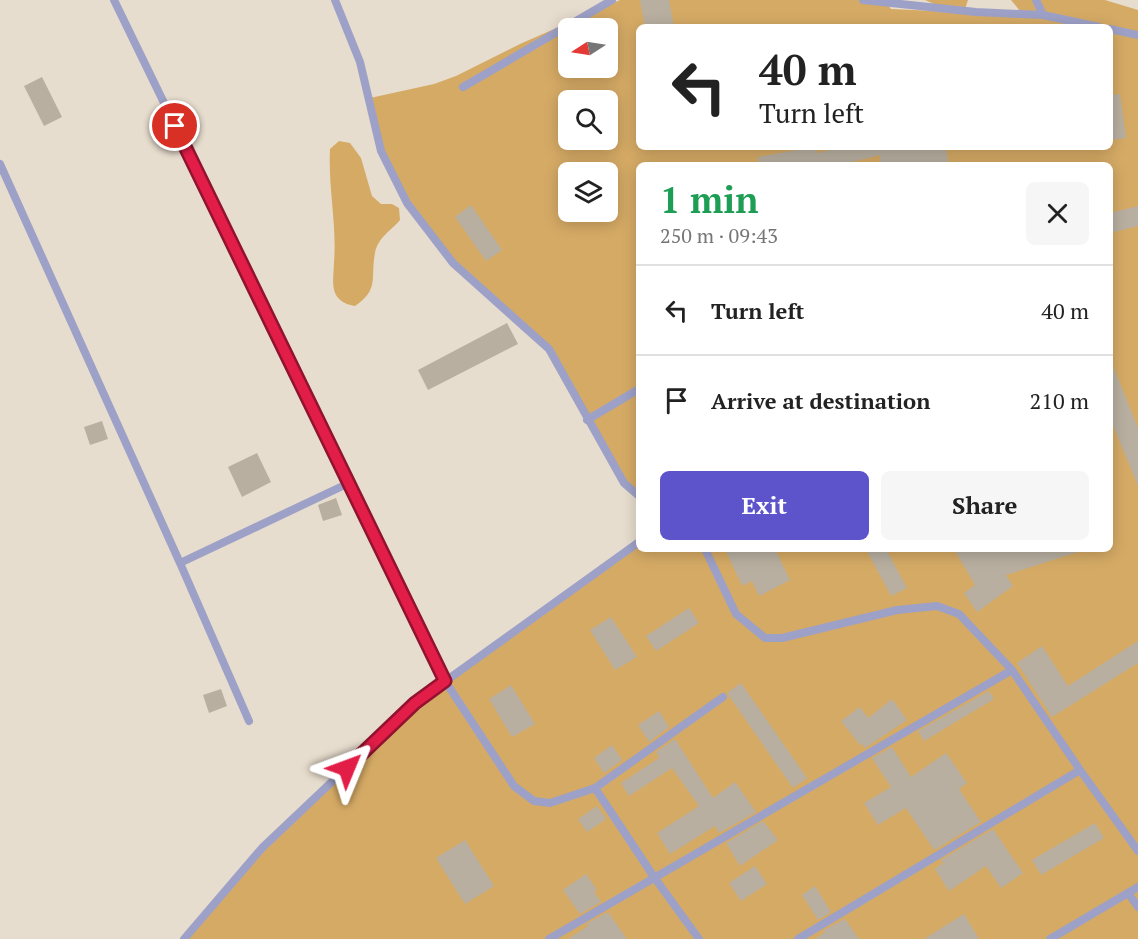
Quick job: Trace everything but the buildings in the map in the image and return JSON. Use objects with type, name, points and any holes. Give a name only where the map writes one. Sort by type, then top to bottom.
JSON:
[{"type":"lane","points":[[114,0],[445,681],[514,786],[534,801],[550,803],[595,788],[723,697]]},
{"type":"lane","points":[[335,0],[360,62],[381,151],[407,202],[453,263],[549,349],[624,483],[636,493]]},
{"type":"lane","points":[[463,87],[612,0]]},
{"type":"lane","points":[[863,0],[976,12],[1043,15],[1085,24]]},
{"type":"lane","points":[[1036,0],[1043,15]]},
{"type":"lane","points":[[1113,30],[1138,35]]},
{"type":"lane","points":[[0,164],[249,721]]},
{"type":"lane","points":[[587,420],[636,391]]},
{"type":"lane","points":[[180,563],[349,483]]},
{"type":"lane","points":[[184,939],[262,848],[415,703],[636,544]]},
{"type":"lane","points":[[706,552],[736,614],[765,638],[782,638],[897,610],[937,606],[959,614],[1012,670],[1138,851]]},
{"type":"lane","points":[[549,939],[1012,670]]},
{"type":"lane","points":[[798,939],[1080,770]]},
{"type":"lane","points":[[595,788],[654,877],[699,939]]},
{"type":"lane","points":[[1050,939],[1138,887]]},
{"type":"lane","points":[[1128,893],[1138,907]]},
{"type":"shaded area","points":[[620,0],[885,0],[891,9],[936,11],[934,4],[925,0],[968,0],[964,12],[1020,11],[1011,0],[1105,0],[1138,10],[1138,939],[187,939],[262,848],[415,703],[636,544],[636,552],[1113,552],[1113,162],[636,162],[636,493],[624,483],[549,349],[453,263],[407,203],[381,151],[370,98],[434,84],[456,76],[558,27],[558,78],[618,78],[618,18],[579,18]]},
{"type":"shaded area","points":[[339,141],[350,143],[361,158],[372,196],[381,204],[392,204],[399,208],[400,220],[382,238],[377,247],[371,288],[363,300],[355,306],[340,300],[336,295],[333,279],[335,248],[330,149]]},
{"type":"route","points":[[175,126],[445,681],[415,703],[347,768]]}]
